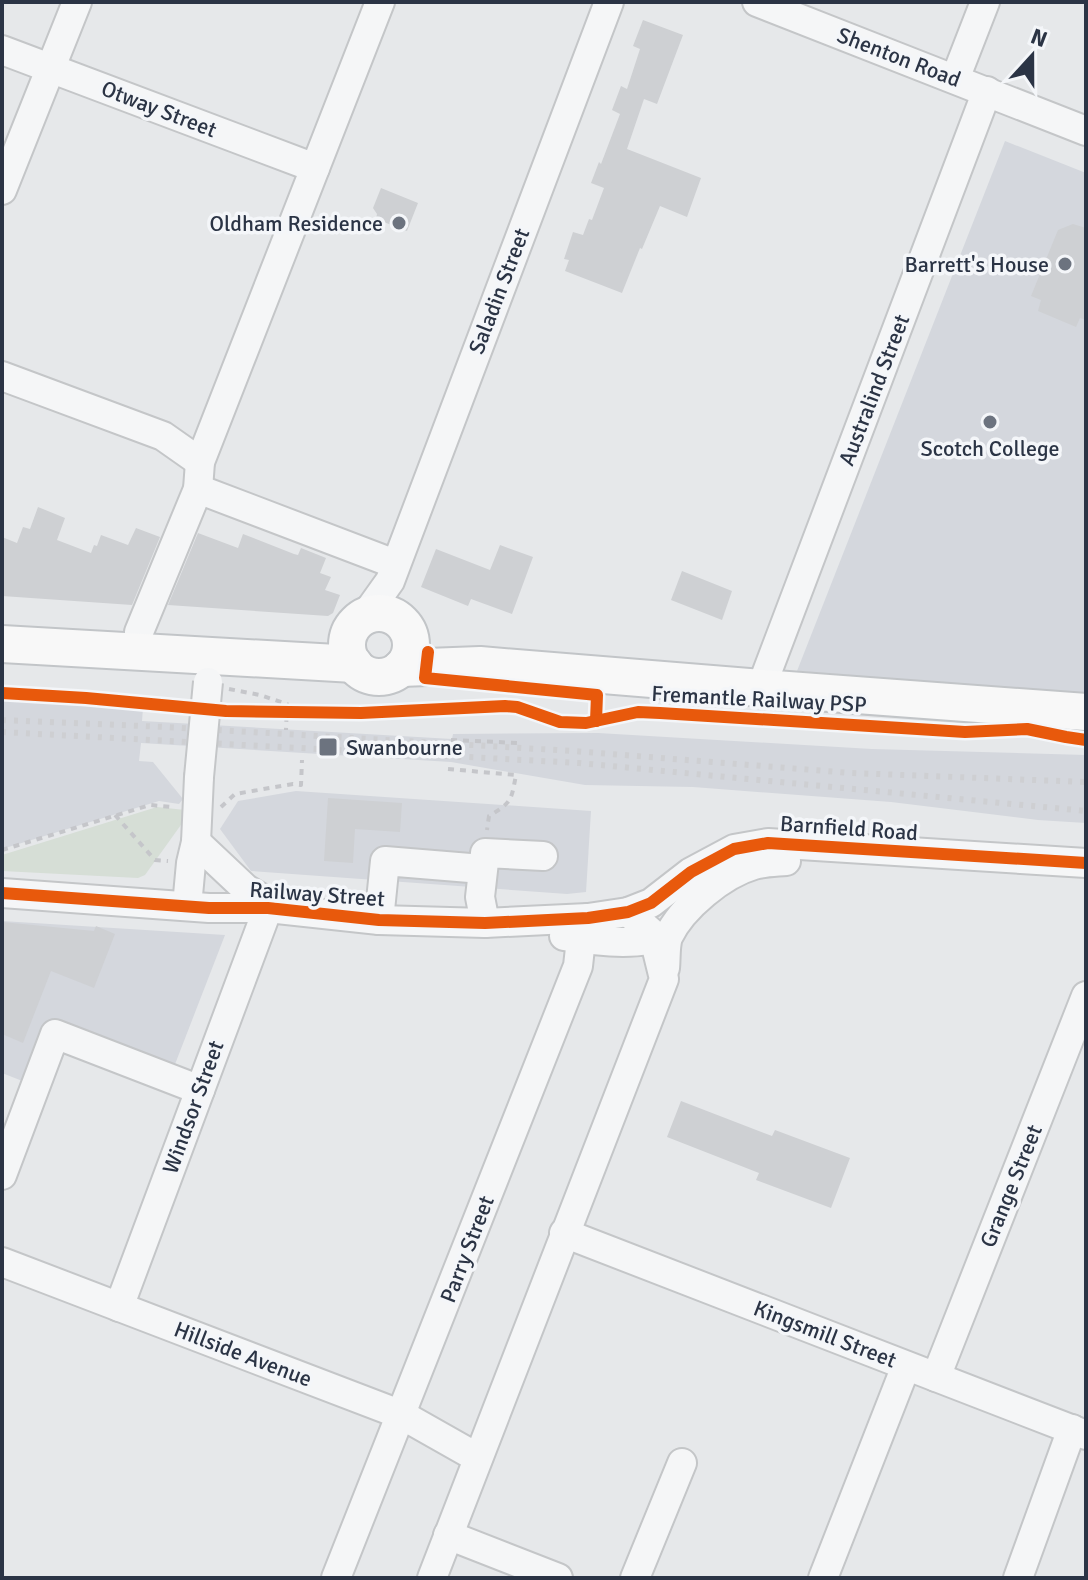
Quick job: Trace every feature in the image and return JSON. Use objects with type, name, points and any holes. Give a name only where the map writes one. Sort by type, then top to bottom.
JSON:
[{"type":"main road","points":[[2,644],[213,665],[374,614],[400,620],[410,638],[406,658],[392,674],[372,676],[362,672],[374,614]]},
{"type":"main road","points":[[2,625],[139,632],[213,665]]},
{"type":"main road","points":[[406,658],[1086,712]]},
{"type":"street","points":[[2,190],[77,2]]},
{"type":"street","points":[[139,632],[380,2]]},
{"type":"street","name":"Saladin Street","points":[[374,614],[609,2]]},
{"type":"street","name":"Shenton Road","points":[[757,2],[1086,131]]},
{"type":"street","points":[[955,79],[985,2]]},
{"type":"street","name":"Otway Street","points":[[2,50],[315,168]]},
{"type":"street","name":"Australind Street","points":[[761,688],[987,91]]},
{"type":"street","points":[[2,376],[163,436],[199,475],[374,614]]},
{"type":"street","points":[[198,907],[194,853],[199,777],[213,665]]},
{"type":"street","name":"Barnfield Road","points":[[628,912],[651,903],[691,872],[734,849],[768,843],[1086,863]]},
{"type":"street","points":[[194,853],[273,909]]},
{"type":"street","points":[[379,920],[385,861],[484,861],[543,856]]},
{"type":"street","points":[[484,861],[480,897],[485,923]]},
{"type":"street","name":"Barnfield Road","points":[[663,936],[721,880],[752,865],[769,862],[813,861],[1086,878]]},
{"type":"street","name":"Railway Street","points":[[2,893],[198,907],[273,909],[379,920],[584,928],[628,941],[663,936]]},
{"type":"street","name":"Windsor Street","points":[[119,1307],[200,1090],[273,909]]},
{"type":"street","points":[[432,1578],[664,979],[667,939],[653,934],[628,912]]},
{"type":"street","name":"Railway Street","points":[[584,928],[628,912]]},
{"type":"street","name":"Parry Street","points":[[336,1578],[578,966],[584,928]]},
{"type":"street","name":"Grange Street","points":[[936,1377],[1086,996]]},
{"type":"street","points":[[2,1175],[55,1034],[200,1090]]},
{"type":"street","name":"Kingsmill Street","points":[[564,1233],[1079,1432]]},
{"type":"street","name":"Hillside Avenue","points":[[2,1262],[402,1415],[478,1458]]},
{"type":"street","points":[[823,1578],[906,1366]]},
{"type":"street","points":[[1018,1578],[1079,1432]]},
{"type":"street","points":[[635,1578],[682,1463]]},
{"type":"street","points":[[448,1535],[558,1578]]},
{"type":"path","points":[[213,665],[232,690],[287,704],[286,730]]},
{"type":"path","points":[[265,711],[297,712]]},
{"type":"path","points":[[451,740],[519,743]]},
{"type":"path","points":[[2,850],[150,805],[207,810],[207,818],[235,794],[301,785],[302,760]]},
{"type":"path","points":[[448,769],[516,775],[507,805],[489,816],[484,861]]},
{"type":"path","points":[[115,815],[155,860],[194,853]]},
{"type":"shaded area","name":"Scotch College","points":[[1005,141],[1086,173],[1086,694],[797,671]]},
{"type":"shaded area","points":[[2,698],[143,708],[142,721],[452,739],[453,734],[598,733],[872,749],[1086,755],[1086,823],[891,802],[693,787],[585,785],[451,762],[141,743],[139,761],[153,762],[183,799],[179,804],[159,801],[2,849]]},
{"type":"shaded area","points":[[296,791],[591,811],[586,892],[567,894],[251,871],[220,829],[238,801]]},
{"type":"shaded area","points":[[157,807],[185,810],[183,822],[145,875],[138,878],[2,871],[2,855]]},
{"type":"shaded area","points":[[2,921],[225,935],[172,1072],[54,1027],[30,1084],[2,1073]]},
{"type":"building","points":[[643,20],[683,35],[657,104],[644,99],[627,149],[701,178],[687,217],[660,206],[622,293],[565,271],[569,260],[564,259],[573,232],[583,235],[604,188],[591,183],[620,114],[612,110],[621,86],[627,89],[640,49],[633,46]]},
{"type":"building","name":"Oldham Residence","points":[[381,188],[418,203],[407,231],[376,219],[373,208]]},
{"type":"building","name":"Barrett's House","points":[[1073,224],[1086,228],[1086,320],[1080,318],[1076,327],[1038,311],[1041,300],[1031,296],[1058,230]]},
{"type":"building","points":[[38,507],[65,518],[57,540],[91,553],[101,535],[128,545],[136,528],[160,537],[132,605],[2,596],[2,537],[17,543],[23,527],[30,529]]},
{"type":"building","points":[[198,533],[238,548],[243,534],[294,554],[298,555],[301,548],[326,558],[320,573],[331,577],[325,590],[340,595],[333,613],[328,616],[168,605]]},
{"type":"building","points":[[500,545],[533,557],[512,614],[471,599],[468,606],[421,587],[436,549],[490,570]]},
{"type":"building","points":[[682,571],[732,591],[722,620],[671,600]]},
{"type":"building","points":[[328,798],[402,803],[400,832],[355,829],[353,863],[324,861]]},
{"type":"building","points":[[2,922],[94,931],[96,926],[115,934],[94,988],[51,971],[23,1043],[2,1034]]},
{"type":"building","points":[[681,1101],[772,1136],[775,1130],[850,1158],[831,1208],[756,1180],[759,1173],[667,1137]]},
{"type":"railway","points":[[2,720],[573,751],[851,773],[1086,782]]},
{"type":"railway","points":[[2,732],[579,763],[1086,811]]},
{"type":"cycle path","points":[[428,652],[425,678],[597,695],[596,721]]},
{"type":"cycle path","name":"Fremantle Railway PSP","points":[[2,693],[226,711],[361,713],[505,706],[560,722],[586,723],[638,712],[965,732],[1027,729],[1086,740]]},
{"type":"cycle path","points":[[2,893],[209,908],[268,908],[379,920],[485,923],[588,918],[628,912],[651,903],[691,872],[734,849],[768,843],[1086,863]]},
{"type":"place","name":"Oldham Residence","points":[[399,223]]},
{"type":"place","name":"Barrett's House","points":[[1065,264]]},
{"type":"place","name":"Scotch College","points":[[990,422]]},
{"type":"place","name":"Swanbourne","points":[[328,747]]}]
